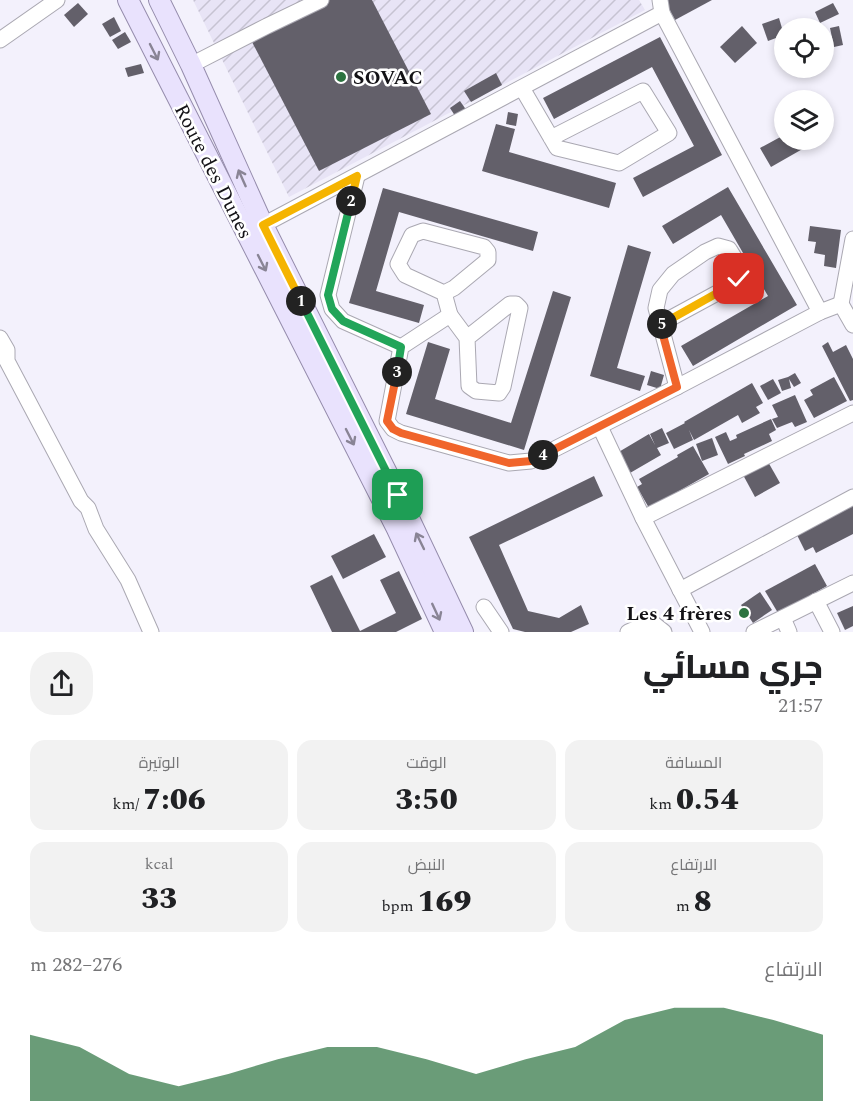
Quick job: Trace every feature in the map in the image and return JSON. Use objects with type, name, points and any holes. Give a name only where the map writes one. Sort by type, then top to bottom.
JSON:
[{"type":"main road","name":"Route des Dunes","points":[[128,0],[397,529],[445,632]]},
{"type":"main road","name":"Route des Dunes","points":[[159,0],[263,225],[398,495],[463,632]]},
{"type":"street","points":[[0,40],[57,0]]},
{"type":"street","points":[[191,65],[321,0]]},
{"type":"street","points":[[263,225],[522,88],[661,6],[819,312]]},
{"type":"street","points":[[522,88],[551,138],[557,148],[619,163],[669,133],[643,91],[551,138]]},
{"type":"street","points":[[357,176],[328,295],[332,309],[343,321],[401,347]]},
{"type":"street","points":[[444,293],[454,288],[488,261],[488,252],[484,247],[423,231],[412,235],[398,264],[405,275],[444,293],[450,315],[467,338],[470,386],[476,391],[499,393],[503,387],[520,308],[516,304],[510,304],[467,338]]},
{"type":"street","points":[[450,315],[401,347],[387,421],[393,429],[401,433],[509,463],[531,461],[819,312],[848,313],[853,240]]},
{"type":"street","points":[[660,324],[739,279],[740,270],[729,249],[718,246],[705,252],[673,274],[660,290],[656,308],[660,324],[677,387]]},
{"type":"street","points":[[0,338],[7,350],[4,363],[81,501],[88,508],[96,529],[128,580],[151,632]]},
{"type":"street","points":[[643,518],[853,414]]},
{"type":"street","points":[[600,427],[643,518],[702,632]]},
{"type":"street","points":[[680,590],[853,497]]},
{"type":"street","points":[[754,632],[853,583]]},
{"type":"street","points":[[816,601],[832,632]]},
{"type":"street","points":[[484,607],[501,632]]},
{"type":"street","points":[[783,618],[789,632]]},
{"type":"street","points":[[628,632],[654,624],[664,632]]},
{"type":"shaded area","points":[[193,0],[639,0],[645,10],[289,197]]},
{"type":"building","name":"SOVAC","points":[[329,0],[372,0],[431,114],[319,171],[251,40]]},
{"type":"building","points":[[664,0],[712,0],[675,20]]},
{"type":"building","points":[[78,3],[88,14],[74,27],[64,15]]},
{"type":"building","points":[[833,3],[839,14],[831,18],[818,18],[815,12]]},
{"type":"building","points":[[114,17],[121,31],[110,37],[102,24]]},
{"type":"building","points":[[774,20],[774,39],[768,41],[762,24]]},
{"type":"building","points":[[742,26],[757,43],[735,63],[720,47]]},
{"type":"building","points":[[839,26],[843,45],[834,47],[834,27]]},
{"type":"building","points":[[125,32],[131,42],[118,49],[112,40]]},
{"type":"building","points":[[660,37],[722,155],[643,197],[633,178],[694,146],[652,67],[554,119],[543,98]]},
{"type":"building","points":[[141,64],[144,73],[128,77],[125,68]]},
{"type":"building","points":[[496,73],[502,85],[471,102],[464,91]]},
{"type":"building","points":[[460,101],[467,111],[457,119],[450,108]]},
{"type":"building","points":[[508,112],[518,114],[516,126],[506,124]]},
{"type":"building","points":[[496,124],[515,129],[509,152],[616,183],[609,208],[482,171]]},
{"type":"building","points":[[774,140],[774,150],[801,150],[771,167],[760,148]]},
{"type":"building","points":[[728,187],[797,305],[693,366],[681,346],[768,296],[721,215],[673,244],[662,226]]},
{"type":"building","points":[[383,188],[538,232],[533,251],[399,212],[376,291],[424,305],[419,323],[349,303]]},
{"type":"building","points":[[810,226],[841,230],[836,268],[824,266],[825,255],[814,253],[816,242],[808,241]]},
{"type":"building","points":[[628,245],[651,252],[617,368],[645,376],[640,391],[590,376]]},
{"type":"building","points":[[553,291],[571,297],[524,450],[406,414],[428,342],[450,349],[435,399],[511,423]]},
{"type":"building","points":[[828,342],[833,352],[846,345],[853,359],[853,400],[850,401],[822,346]]},
{"type":"building","points":[[651,371],[664,375],[660,389],[647,385]]},
{"type":"building","points":[[795,373],[801,383],[794,387],[789,379],[791,388],[782,391],[778,380]]},
{"type":"building","points":[[834,377],[847,401],[814,418],[804,400],[813,395],[810,390]]},
{"type":"building","points":[[773,379],[781,393],[768,400],[760,386]]},
{"type":"building","points":[[752,383],[763,403],[756,407],[760,413],[742,423],[738,415],[694,440],[689,430],[693,440],[674,449],[666,433]]},
{"type":"building","points":[[795,395],[807,422],[795,427],[792,422],[777,428],[772,419],[778,417],[772,405]]},
{"type":"building","points":[[771,419],[776,430],[769,434],[772,441],[728,464],[715,437],[726,432],[730,441],[737,438],[736,435]]},
{"type":"building","points":[[662,428],[669,443],[657,448],[661,455],[630,473],[617,453],[649,434],[655,445],[650,434]]},
{"type":"building","points":[[712,438],[718,455],[702,461],[696,444]]},
{"type":"building","points":[[693,446],[709,474],[649,508],[637,487],[642,484],[639,479]]},
{"type":"building","points":[[767,460],[780,483],[755,497],[742,473]]},
{"type":"building","points":[[594,476],[603,496],[499,545],[528,611],[559,618],[581,605],[589,624],[571,632],[525,632],[513,629],[469,537]]},
{"type":"building","points":[[853,501],[853,534],[816,553],[813,547],[805,551],[795,531]]},
{"type":"building","points":[[374,534],[386,557],[343,579],[331,556]]},
{"type":"building","points":[[815,564],[827,586],[778,613],[765,591]]},
{"type":"building","points":[[399,571],[422,619],[396,632],[332,632],[310,586],[332,575],[360,631],[396,613],[380,580]]},
{"type":"building","points":[[760,592],[772,610],[753,623],[741,605]]},
{"type":"building","points":[[853,606],[853,626],[845,630],[837,613]]},
{"type":"place","name":"SOVAC","points":[[341,77]]},
{"type":"place","name":"Les 4 frères","points":[[744,613]]},
{"type":"route","points":[[398,495],[263,225],[357,176],[328,295],[332,309],[343,321],[401,347],[387,421],[393,429],[401,433],[509,463],[531,461],[677,387],[660,324],[739,279]]}]
